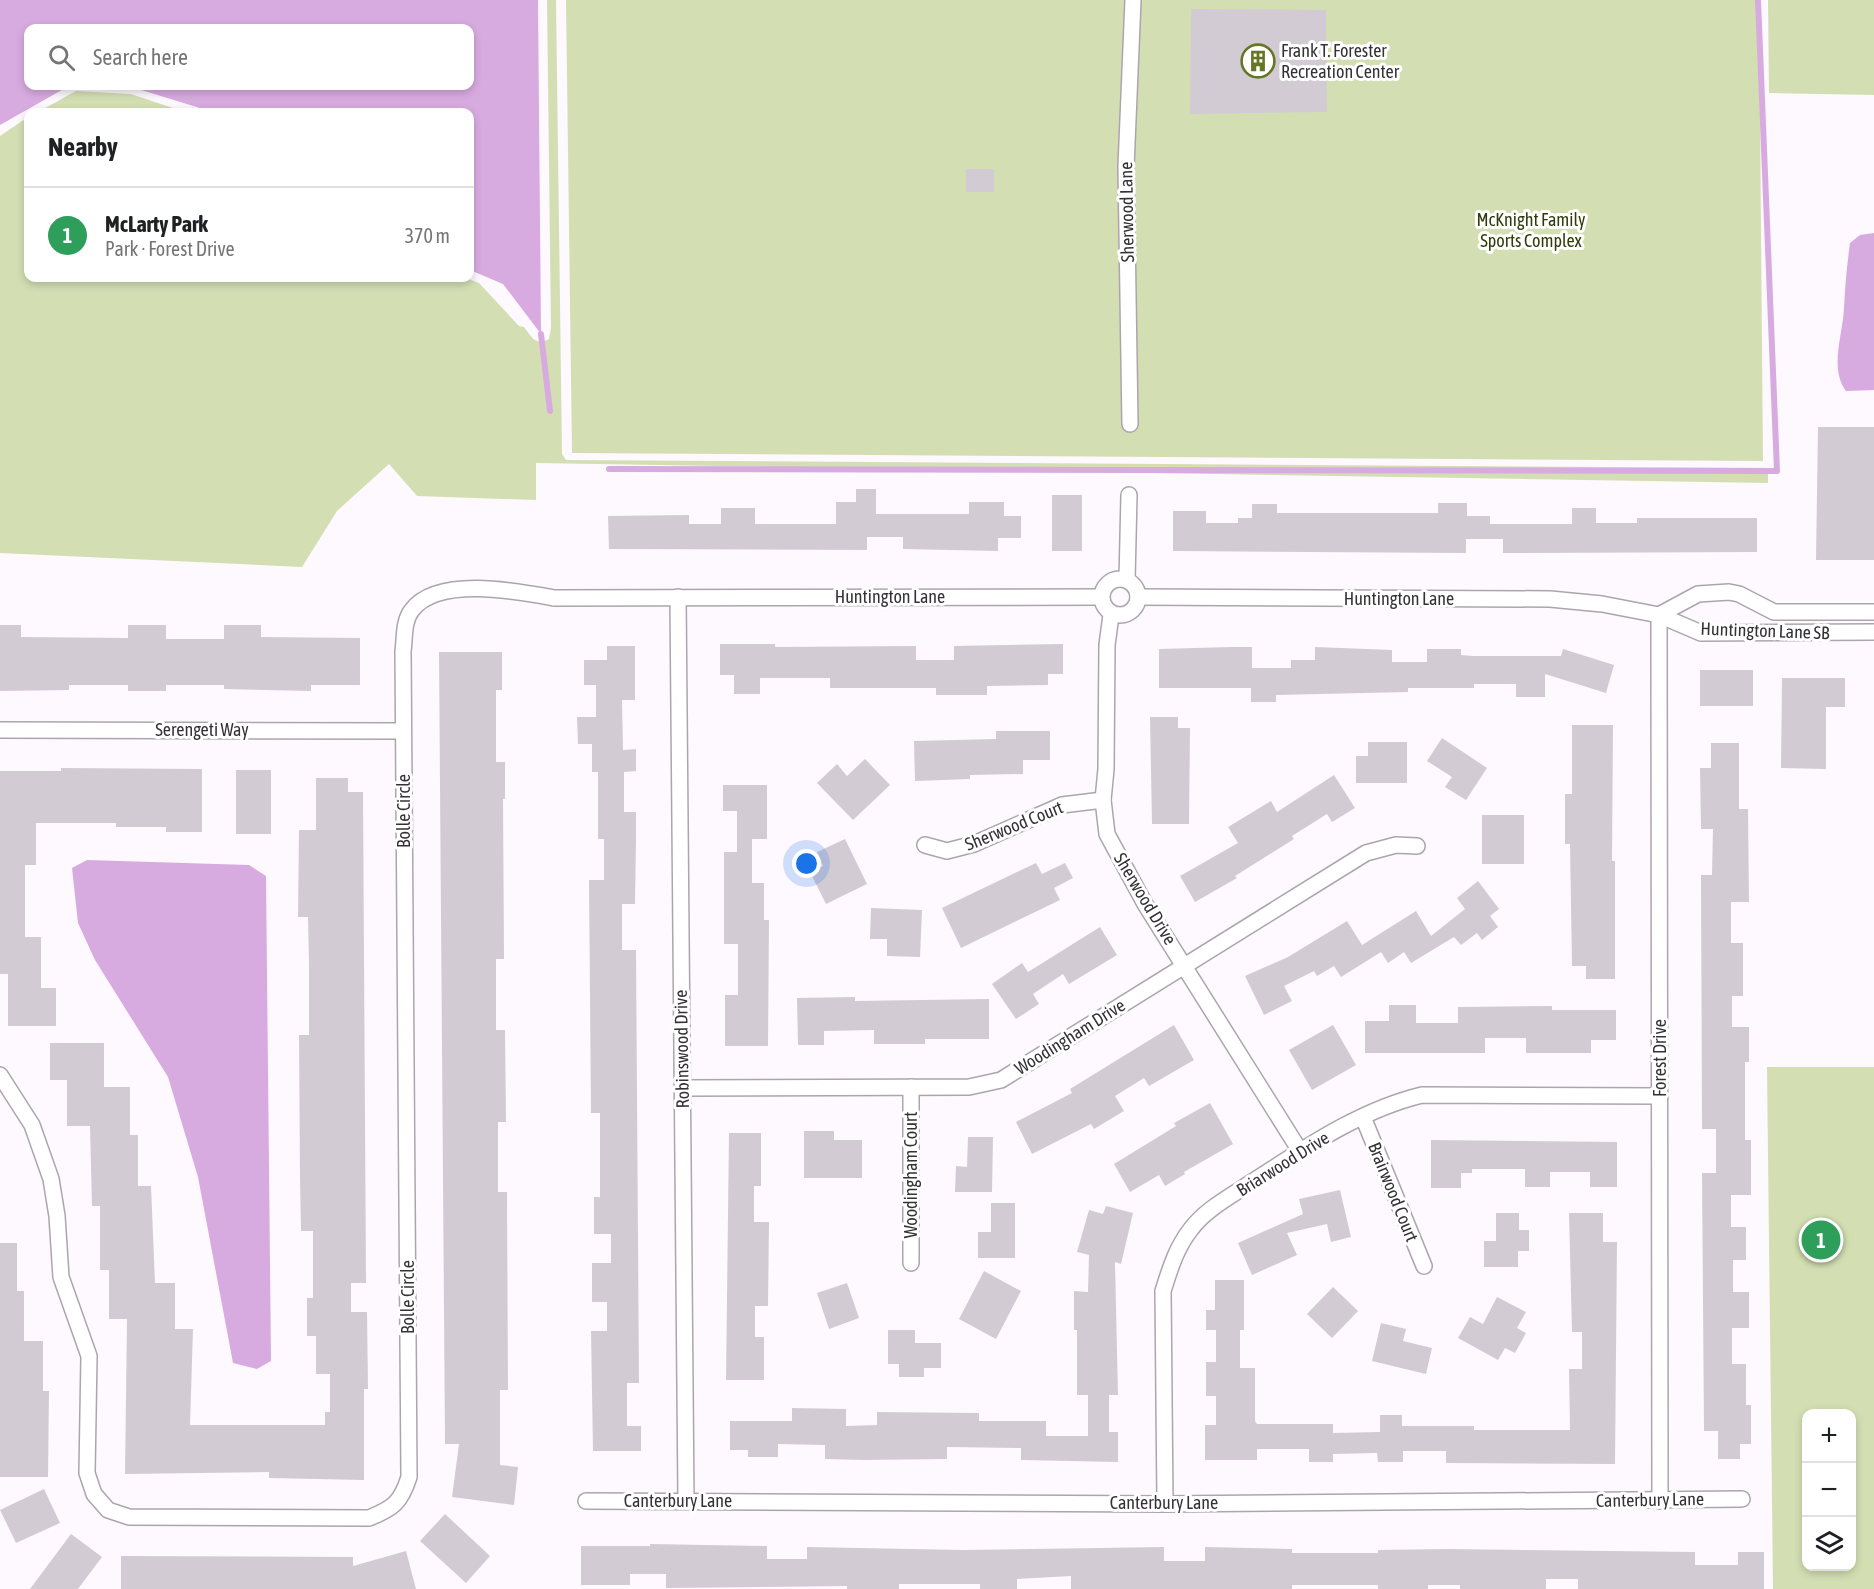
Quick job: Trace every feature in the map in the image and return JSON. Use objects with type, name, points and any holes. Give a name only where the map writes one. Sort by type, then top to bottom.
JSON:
[{"type":"street","name":"Sherwood Lane","points":[[1130,424],[1126,167],[1133,0]]},
{"type":"street","points":[[1127,580],[1129,495]]},
{"type":"street","points":[[1120,578],[1127,580],[1133,584],[1138,597],[1133,610],[1126,614],[1111,615],[1101,597],[1107,584],[1120,578]]},
{"type":"street","name":"Bolle Circle","points":[[0,1075],[32,1125],[51,1179],[57,1216],[61,1276],[89,1356],[87,1473],[94,1494],[108,1510],[129,1517],[369,1518],[389,1510],[403,1496],[409,1477],[404,731],[406,621],[411,611],[423,599],[442,591],[453,590],[511,590],[554,598],[678,597]]},
{"type":"street","points":[[1659,615],[1698,594],[1729,592],[1739,594],[1774,612],[1874,612]]},
{"type":"street","name":"Huntington Lane","points":[[678,597],[1101,597]]},
{"type":"street","name":"Robinswood Drive","points":[[678,597],[686,1501]]},
{"type":"street","name":"Huntington Lane","points":[[1138,597],[1550,599],[1602,604],[1659,615]]},
{"type":"street","name":"Sherwood Drive","points":[[1111,615],[1107,645],[1103,800],[1107,834],[1145,904],[1300,1151]]},
{"type":"street","name":"Huntington Lane SB","points":[[1659,615],[1701,633],[1874,632]]},
{"type":"street","name":"Forest Drive","points":[[1659,615],[1660,1501]]},
{"type":"street","name":"Serengeti Way","points":[[0,730],[404,731]]},
{"type":"street","name":"Sherwood Court","points":[[926,845],[947,851],[974,844],[1062,805],[1103,800]]},
{"type":"street","name":"Woodingham Drive","points":[[683,1088],[969,1086],[1001,1080],[1366,853],[1396,845],[1417,846]]},
{"type":"street","name":"Woodingham Court","points":[[911,1087],[911,1263]]},
{"type":"street","name":"Briarwood Drive","points":[[1165,1504],[1163,1291],[1173,1258],[1190,1229],[1208,1211],[1300,1151],[1396,1101],[1422,1095],[1660,1096]]},
{"type":"street","name":"Brairwood Court","points":[[1363,1118],[1424,1266]]},
{"type":"street","name":"Canterbury Lane","points":[[586,1501],[1165,1504],[1742,1499]]},
{"type":"green space","points":[[547,0],[556,0],[562,454],[566,460],[1768,468],[1768,483],[536,463],[536,500],[417,496],[389,464],[337,511],[302,567],[0,553],[0,136],[24,120],[24,282],[474,281],[479,283],[519,326],[524,327],[537,341],[549,339],[551,328]]},
{"type":"green space","name":"McKnight Family Sports Complex","points":[[566,0],[1759,0],[1763,461],[572,453]]},
{"type":"green space","points":[[1768,0],[1874,0],[1874,95],[1769,93]]},
{"type":"green space","points":[[76,91],[131,94],[173,108],[45,108]]},
{"type":"green space","points":[[1767,1067],[1874,1067],[1874,1589],[1773,1589]]},
{"type":"shaded area","points":[[0,0],[538,0],[541,334],[503,284],[474,272],[474,108],[200,108],[141,90],[474,90],[474,24],[24,24],[24,90],[62,90],[30,108],[24,108],[24,111],[0,125]]},
{"type":"shaded area","points":[[1874,233],[1874,390],[1846,391],[1838,372],[1838,351],[1850,243],[1860,235]]},
{"type":"shaded area","points":[[87,860],[249,865],[266,876],[271,1361],[257,1369],[233,1363],[198,1177],[168,1077],[95,960],[78,923],[72,868]]},
{"type":"building","name":"Frank T. Forester Recreation Center","points":[[1191,9],[1326,10],[1327,112],[1190,114]]},
{"type":"building","points":[[966,169],[994,169],[994,192],[966,192]]},
{"type":"building","points":[[1818,427],[1874,427],[1874,560],[1816,560]]},
{"type":"building","points":[[856,489],[876,489],[876,514],[969,514],[969,502],[1004,502],[1004,516],[1021,516],[1021,538],[998,538],[998,551],[903,549],[903,537],[867,537],[867,550],[609,549],[608,516],[689,515],[689,524],[721,524],[721,508],[755,508],[755,524],[836,524],[836,502],[856,502]]},
{"type":"building","points":[[1052,495],[1082,495],[1082,551],[1052,551]]},
{"type":"building","points":[[1438,503],[1467,503],[1467,516],[1490,516],[1490,524],[1572,524],[1572,508],[1596,508],[1596,523],[1637,523],[1637,518],[1757,518],[1757,552],[1503,553],[1503,539],[1466,539],[1466,553],[1173,551],[1173,511],[1206,511],[1206,523],[1238,523],[1238,518],[1252,518],[1252,504],[1277,504],[1277,513],[1438,513]]},
{"type":"building","points":[[0,625],[21,625],[21,637],[128,638],[128,625],[166,625],[166,639],[224,639],[224,625],[261,625],[261,637],[360,638],[360,685],[311,685],[311,691],[224,689],[224,685],[166,685],[166,691],[128,691],[128,685],[69,685],[69,690],[0,691]]},
{"type":"building","points":[[720,644],[775,644],[775,647],[916,646],[916,660],[954,660],[954,646],[1063,644],[1063,674],[1048,674],[1048,685],[987,686],[987,695],[936,695],[936,688],[830,688],[830,678],[760,678],[760,694],[734,694],[734,675],[720,675]]},
{"type":"building","points":[[607,646],[635,646],[635,700],[622,700],[623,750],[636,749],[636,771],[624,772],[624,812],[636,812],[635,904],[622,904],[622,950],[636,950],[639,1383],[627,1383],[627,1426],[641,1426],[641,1451],[593,1451],[591,1331],[607,1331],[607,1302],[592,1302],[592,1263],[611,1263],[611,1234],[594,1234],[594,1197],[600,1197],[600,1113],[591,1113],[589,880],[604,880],[604,839],[598,839],[598,772],[592,772],[592,744],[578,744],[577,717],[596,717],[596,685],[584,685],[584,660],[607,660]]},
{"type":"building","points":[[1252,647],[1252,668],[1291,668],[1291,660],[1315,660],[1315,647],[1392,650],[1392,662],[1427,662],[1427,649],[1461,649],[1461,655],[1473,656],[1561,656],[1563,649],[1614,665],[1606,693],[1545,674],[1545,697],[1516,697],[1516,684],[1474,684],[1474,688],[1408,688],[1408,692],[1276,695],[1276,702],[1251,702],[1251,688],[1159,688],[1159,649]]},
{"type":"building","points":[[439,652],[502,652],[502,690],[496,690],[496,762],[505,762],[505,799],[503,799],[504,959],[496,959],[496,1030],[505,1030],[506,1122],[498,1122],[498,1192],[507,1192],[508,1390],[500,1390],[500,1465],[518,1467],[514,1505],[452,1497],[459,1444],[445,1444]]},
{"type":"building","points":[[1700,670],[1753,670],[1753,706],[1700,706]]},
{"type":"building","points":[[1782,678],[1845,678],[1845,707],[1826,707],[1826,769],[1781,768]]},
{"type":"building","points":[[1150,717],[1178,717],[1178,728],[1190,728],[1189,824],[1152,824]]},
{"type":"building","points":[[1572,725],[1613,725],[1612,861],[1615,861],[1615,979],[1586,979],[1586,966],[1572,966],[1570,844],[1565,844],[1565,794],[1572,794]]},
{"type":"building","points":[[996,731],[1050,731],[1050,760],[1023,760],[1023,774],[970,775],[970,779],[915,781],[914,741],[996,739]]},
{"type":"building","points":[[1442,738],[1487,768],[1466,800],[1445,787],[1452,777],[1427,761]]},
{"type":"building","points":[[1368,742],[1407,742],[1407,783],[1356,783],[1356,756],[1368,756]]},
{"type":"building","points":[[1711,743],[1739,743],[1739,809],[1748,809],[1749,902],[1731,902],[1731,943],[1743,943],[1743,996],[1732,996],[1732,1027],[1749,1027],[1749,1062],[1745,1062],[1745,1140],[1751,1140],[1751,1195],[1731,1195],[1731,1227],[1746,1227],[1746,1260],[1733,1260],[1733,1292],[1749,1292],[1749,1328],[1732,1328],[1732,1364],[1746,1364],[1746,1405],[1751,1405],[1751,1444],[1740,1444],[1740,1459],[1718,1459],[1718,1431],[1704,1431],[1702,1173],[1716,1173],[1716,1129],[1702,1129],[1701,875],[1712,875],[1713,829],[1701,829],[1700,768],[1711,768]]},
{"type":"building","points":[[865,759],[890,785],[853,820],[817,783],[837,764],[847,776]]},
{"type":"building","points":[[61,768],[202,769],[202,832],[166,832],[166,827],[116,827],[116,823],[36,823],[36,865],[25,865],[25,937],[41,937],[41,988],[56,988],[56,1026],[8,1026],[8,974],[0,974],[0,771],[61,771]]},
{"type":"building","points":[[236,770],[271,770],[271,834],[236,834]]},
{"type":"building","points":[[1334,775],[1355,808],[1332,822],[1327,814],[1292,836],[1294,839],[1235,876],[1237,878],[1195,902],[1180,876],[1238,843],[1228,827],[1271,801],[1277,812]]},
{"type":"building","points":[[316,778],[348,778],[348,792],[363,792],[366,1283],[351,1283],[351,1312],[367,1312],[368,1389],[364,1389],[364,1480],[269,1478],[269,1472],[125,1474],[127,1319],[109,1319],[109,1270],[100,1270],[100,1206],[92,1206],[90,1126],[67,1126],[67,1080],[50,1080],[50,1043],[104,1043],[104,1087],[130,1087],[130,1135],[138,1135],[138,1186],[151,1186],[155,1283],[175,1283],[175,1329],[193,1329],[190,1425],[325,1425],[325,1412],[330,1412],[330,1374],[316,1374],[316,1336],[307,1336],[307,1298],[313,1298],[313,1231],[301,1231],[300,1179],[299,1035],[309,1035],[309,964],[308,917],[298,917],[299,830],[316,830]]},
{"type":"building","points":[[723,785],[767,785],[767,839],[752,839],[752,883],[764,883],[764,920],[769,920],[768,1046],[725,1046],[725,995],[738,995],[738,944],[724,944],[724,852],[737,852],[737,811],[723,811]]},
{"type":"building","points":[[1482,815],[1524,815],[1524,864],[1482,864]]},
{"type":"building","points":[[845,839],[867,884],[826,904],[810,872],[823,866],[817,852]]},
{"type":"building","points":[[1036,863],[1042,874],[1065,863],[1073,878],[1054,888],[1060,900],[961,948],[942,908]]},
{"type":"building","points":[[1478,881],[1499,909],[1490,916],[1498,927],[1482,940],[1477,933],[1461,945],[1454,937],[1411,963],[1404,952],[1388,963],[1381,952],[1341,977],[1334,966],[1317,976],[1314,971],[1284,986],[1292,1001],[1264,1015],[1245,976],[1288,957],[1347,921],[1362,945],[1416,911],[1431,936],[1465,909],[1457,898]]},
{"type":"building","points":[[871,908],[922,910],[920,957],[887,956],[887,939],[870,939]]},
{"type":"building","points":[[1100,927],[1117,955],[1069,984],[1063,974],[1033,994],[1039,1004],[1016,1019],[992,984],[1022,963],[1028,972]]},
{"type":"building","points":[[855,997],[855,1001],[989,999],[989,1039],[925,1039],[925,1044],[874,1044],[874,1030],[824,1031],[824,1045],[798,1045],[797,998]]},
{"type":"building","points":[[1389,1005],[1416,1005],[1416,1023],[1458,1023],[1458,1007],[1552,1006],[1552,1010],[1616,1010],[1616,1040],[1591,1040],[1591,1053],[1526,1053],[1526,1038],[1485,1038],[1485,1053],[1365,1053],[1365,1021],[1389,1021]]},
{"type":"building","points":[[1174,1025],[1194,1060],[1149,1086],[1144,1078],[1115,1096],[1124,1111],[1094,1129],[1091,1124],[1032,1154],[1016,1122],[1072,1093],[1070,1089]]},
{"type":"building","points":[[1333,1025],[1356,1065],[1312,1090],[1289,1050]]},
{"type":"building","points":[[1210,1103],[1233,1144],[1184,1172],[1185,1174],[1165,1186],[1159,1175],[1130,1192],[1114,1164],[1176,1126],[1174,1123]]},
{"type":"building","points":[[804,1131],[834,1131],[834,1140],[862,1140],[862,1178],[804,1178]]},
{"type":"building","points":[[729,1133],[761,1133],[761,1186],[754,1186],[754,1222],[769,1222],[768,1306],[755,1306],[755,1337],[764,1337],[764,1380],[726,1380]]},
{"type":"building","points":[[968,1137],[993,1137],[992,1192],[955,1192],[956,1166],[967,1167]]},
{"type":"building","points":[[1431,1140],[1617,1142],[1617,1187],[1590,1187],[1590,1172],[1550,1172],[1550,1187],[1525,1187],[1525,1169],[1472,1169],[1472,1173],[1461,1173],[1461,1188],[1431,1188]]},
{"type":"building","points":[[1340,1190],[1351,1237],[1331,1242],[1327,1224],[1287,1233],[1297,1255],[1252,1275],[1238,1243],[1303,1214],[1299,1199]]},
{"type":"building","points":[[991,1203],[1015,1203],[1015,1258],[978,1258],[978,1232],[991,1232]]},
{"type":"building","points":[[1106,1206],[1133,1213],[1121,1264],[1115,1262],[1118,1395],[1109,1395],[1109,1432],[1118,1432],[1118,1462],[1021,1460],[1021,1448],[947,1447],[947,1459],[864,1460],[825,1459],[825,1445],[778,1444],[778,1457],[748,1457],[748,1450],[730,1450],[730,1421],[792,1421],[792,1408],[846,1409],[846,1426],[877,1425],[877,1412],[979,1413],[979,1421],[1046,1421],[1046,1436],[1088,1436],[1088,1395],[1077,1395],[1077,1330],[1074,1330],[1074,1291],[1088,1292],[1089,1255],[1077,1252],[1089,1210],[1103,1214]]},
{"type":"building","points":[[1496,1213],[1519,1213],[1519,1230],[1529,1230],[1529,1251],[1518,1251],[1518,1267],[1484,1267],[1484,1241],[1496,1241]]},
{"type":"building","points":[[1569,1213],[1603,1213],[1603,1242],[1617,1242],[1615,1464],[1446,1463],[1446,1451],[1403,1451],[1403,1462],[1378,1462],[1377,1453],[1333,1454],[1333,1462],[1309,1462],[1309,1449],[1257,1449],[1257,1460],[1205,1460],[1205,1425],[1216,1425],[1216,1396],[1206,1396],[1206,1362],[1216,1362],[1216,1330],[1206,1330],[1206,1310],[1215,1310],[1215,1280],[1244,1280],[1244,1330],[1240,1330],[1240,1368],[1255,1368],[1255,1421],[1257,1424],[1333,1424],[1333,1433],[1380,1432],[1380,1415],[1402,1415],[1402,1426],[1474,1426],[1474,1430],[1570,1430],[1569,1369],[1582,1369],[1582,1332],[1572,1332]]},
{"type":"building","points":[[0,1243],[17,1243],[17,1291],[24,1291],[24,1341],[43,1341],[43,1391],[49,1391],[48,1477],[0,1477]]},
{"type":"building","points":[[984,1271],[1021,1291],[996,1339],[959,1319]]},
{"type":"building","points":[[847,1283],[859,1318],[829,1329],[817,1293]]},
{"type":"building","points":[[1333,1287],[1358,1311],[1332,1338],[1307,1314]]},
{"type":"building","points":[[1497,1297],[1526,1312],[1517,1328],[1526,1333],[1515,1353],[1505,1348],[1498,1360],[1458,1338],[1470,1317],[1483,1324]]},
{"type":"building","points":[[1381,1323],[1406,1329],[1403,1341],[1432,1348],[1426,1374],[1372,1361]]},
{"type":"building","points":[[888,1330],[915,1330],[915,1343],[941,1343],[941,1368],[924,1368],[924,1377],[899,1377],[899,1364],[888,1364]]},
{"type":"building","points":[[44,1489],[60,1523],[16,1543],[0,1510]]},
{"type":"building","points":[[445,1514],[490,1556],[466,1583],[420,1541]]},
{"type":"building","points":[[71,1534],[102,1557],[78,1589],[30,1589]]},
{"type":"building","points":[[650,1544],[767,1546],[767,1559],[807,1559],[807,1547],[963,1550],[1164,1547],[1164,1561],[1205,1561],[1205,1547],[1292,1549],[1292,1553],[1378,1553],[1378,1550],[1446,1549],[1695,1552],[1695,1565],[1738,1565],[1738,1552],[1764,1552],[1764,1589],[1578,1589],[1578,1579],[1546,1579],[1546,1589],[1460,1589],[1460,1585],[1428,1585],[1428,1589],[1378,1589],[1378,1585],[1292,1585],[1292,1589],[1071,1589],[1071,1576],[1017,1579],[1017,1589],[980,1589],[980,1584],[899,1584],[899,1589],[847,1589],[847,1586],[666,1588],[666,1574],[630,1574],[630,1585],[581,1585],[581,1546],[650,1546]]},
{"type":"building","points":[[406,1551],[416,1589],[121,1589],[121,1556],[353,1557],[353,1566]]},
{"type":"waterway","points":[[609,469],[1777,471],[1758,0]]},
{"type":"waterway","points":[[541,334],[550,411]]},
{"type":"place","name":"Frank T. Forester Recreation Center","points":[[1258,61]]},
{"type":"place","name":"McLarty Park","points":[[1821,1240]]}]
